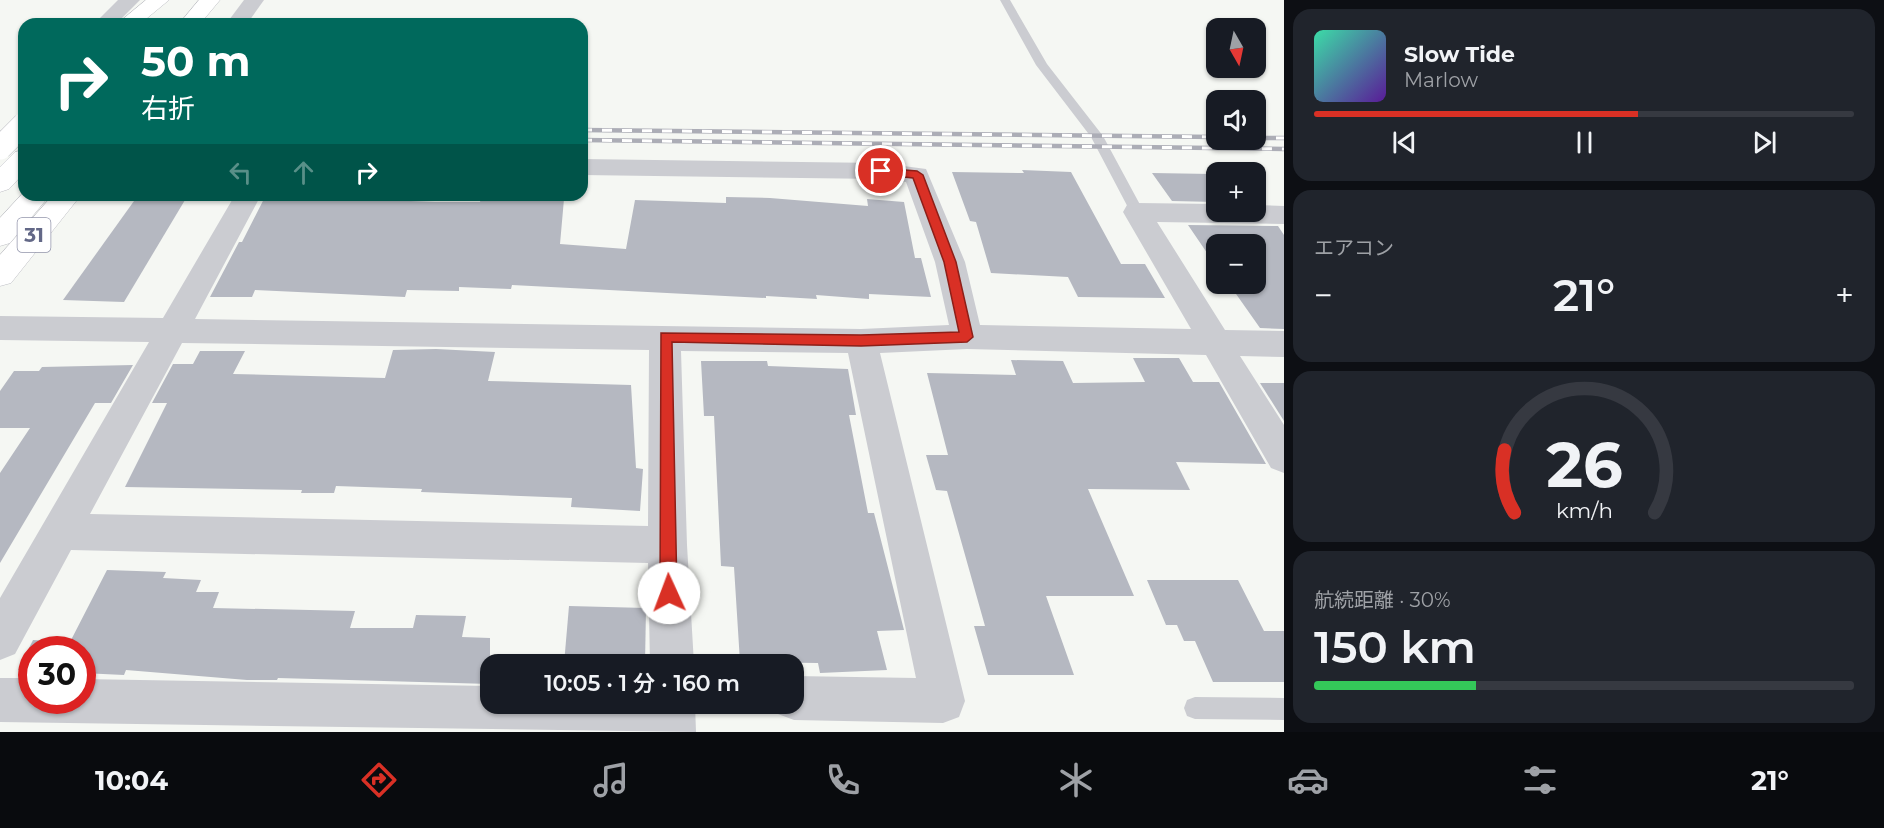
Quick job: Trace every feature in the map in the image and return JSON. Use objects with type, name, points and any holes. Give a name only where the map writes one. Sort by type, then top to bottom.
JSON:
[{"type":"main road","points":[[135,18],[159,0]]},
{"type":"main road","points":[[157,18],[174,0]]},
{"type":"main road","points":[[194,18],[210,0]]},
{"type":"main road","points":[[210,18],[221,0]]},
{"type":"main road","points":[[0,148],[18,130]]},
{"type":"main road","points":[[0,183],[18,164]]},
{"type":"main road","name":"31","points":[[0,236],[32,201]]},
{"type":"main road","name":"31","points":[[0,275],[63,201]]},
{"type":"street","points":[[110,18],[130,0]]},
{"type":"street","points":[[240,18],[254,0]]},
{"type":"street","points":[[588,167],[881,171],[917,175],[950,262],[967,337]]},
{"type":"street","points":[[0,639],[245,201]]},
{"type":"street","points":[[1137,212],[1284,215]]},
{"type":"street","points":[[1137,212],[1284,457]]},
{"type":"street","points":[[0,328],[861,340],[967,337],[1284,344]]},
{"type":"street","points":[[665,336],[667,545],[672,654]]},
{"type":"street","points":[[804,698],[943,701],[861,340]]},
{"type":"street","points":[[60,532],[667,545]]},
{"type":"street","points":[[0,700],[480,708]]},
{"type":"street","points":[[673,714],[673,732]]},
{"type":"lane","points":[[1005,0],[1042,65],[1097,136],[1137,212]]},
{"type":"lane","points":[[1195,708],[1284,709]]},
{"type":"building","points":[[1022,170],[1071,172],[1121,264],[1145,264],[1165,298],[1078,297],[1068,277],[991,273],[976,222],[970,221],[952,172],[1024,173]]},
{"type":"building","points":[[1152,173],[1206,174],[1206,202],[1172,201]]},
{"type":"building","points":[[726,197],[770,198],[868,206],[867,199],[904,202],[915,258],[921,258],[931,297],[869,294],[869,299],[816,295],[817,299],[766,296],[766,298],[512,285],[511,289],[459,287],[459,291],[407,290],[405,297],[255,290],[252,297],[210,297],[239,242],[242,242],[263,201],[564,201],[560,244],[626,249],[635,200],[726,203]]},
{"type":"building","points":[[134,201],[184,201],[124,302],[63,300]]},
{"type":"building","points":[[1188,225],[1278,226],[1284,235],[1284,329],[1260,328],[1236,294],[1266,294],[1266,234],[1206,234],[1206,251]]},
{"type":"building","points":[[436,349],[495,352],[488,381],[631,385],[636,468],[643,469],[640,511],[571,507],[572,498],[421,492],[422,489],[336,486],[334,493],[301,493],[302,490],[125,487],[167,403],[152,403],[173,364],[193,364],[200,351],[245,351],[233,374],[385,378],[393,350]]},
{"type":"building","points":[[1133,358],[1179,358],[1193,382],[1219,382],[1266,464],[1176,462],[1190,490],[1088,489],[1134,596],[1046,596],[1074,675],[988,675],[974,626],[985,626],[947,491],[936,490],[926,455],[948,455],[927,373],[1016,375],[1011,360],[1063,361],[1073,383],[1145,382]]},
{"type":"building","points":[[701,361],[767,361],[768,366],[848,369],[856,415],[849,415],[868,513],[874,513],[904,630],[877,631],[887,670],[820,673],[818,663],[804,663],[804,654],[739,654],[734,567],[721,566],[714,416],[704,416]]},
{"type":"building","points":[[133,365],[111,403],[95,403],[0,563],[0,473],[30,428],[0,428],[0,391],[14,371],[39,371],[42,367]]},
{"type":"building","points":[[1260,383],[1284,383],[1284,421]]},
{"type":"building","points":[[107,570],[166,572],[163,578],[201,580],[196,592],[219,592],[213,608],[355,611],[350,628],[413,628],[416,615],[466,616],[462,637],[490,638],[490,654],[480,654],[480,684],[278,678],[277,680],[247,680],[126,670],[124,675],[96,674],[96,636],[73,636]]},
{"type":"building","points":[[1147,580],[1238,580],[1264,631],[1284,631],[1284,682],[1213,682],[1195,641],[1184,641],[1177,625],[1166,625]]},
{"type":"building","points":[[569,606],[646,608],[645,654],[565,654]]},
{"type":"railway","points":[[588,130],[1206,137]]},
{"type":"railway","points":[[0,133],[18,133]]},
{"type":"railway","points":[[1266,138],[1284,138]]},
{"type":"railway","points":[[588,140],[1284,149]]},
{"type":"route","points":[[669,593],[665,336],[861,340],[967,337],[950,262],[917,175],[881,171]]}]
